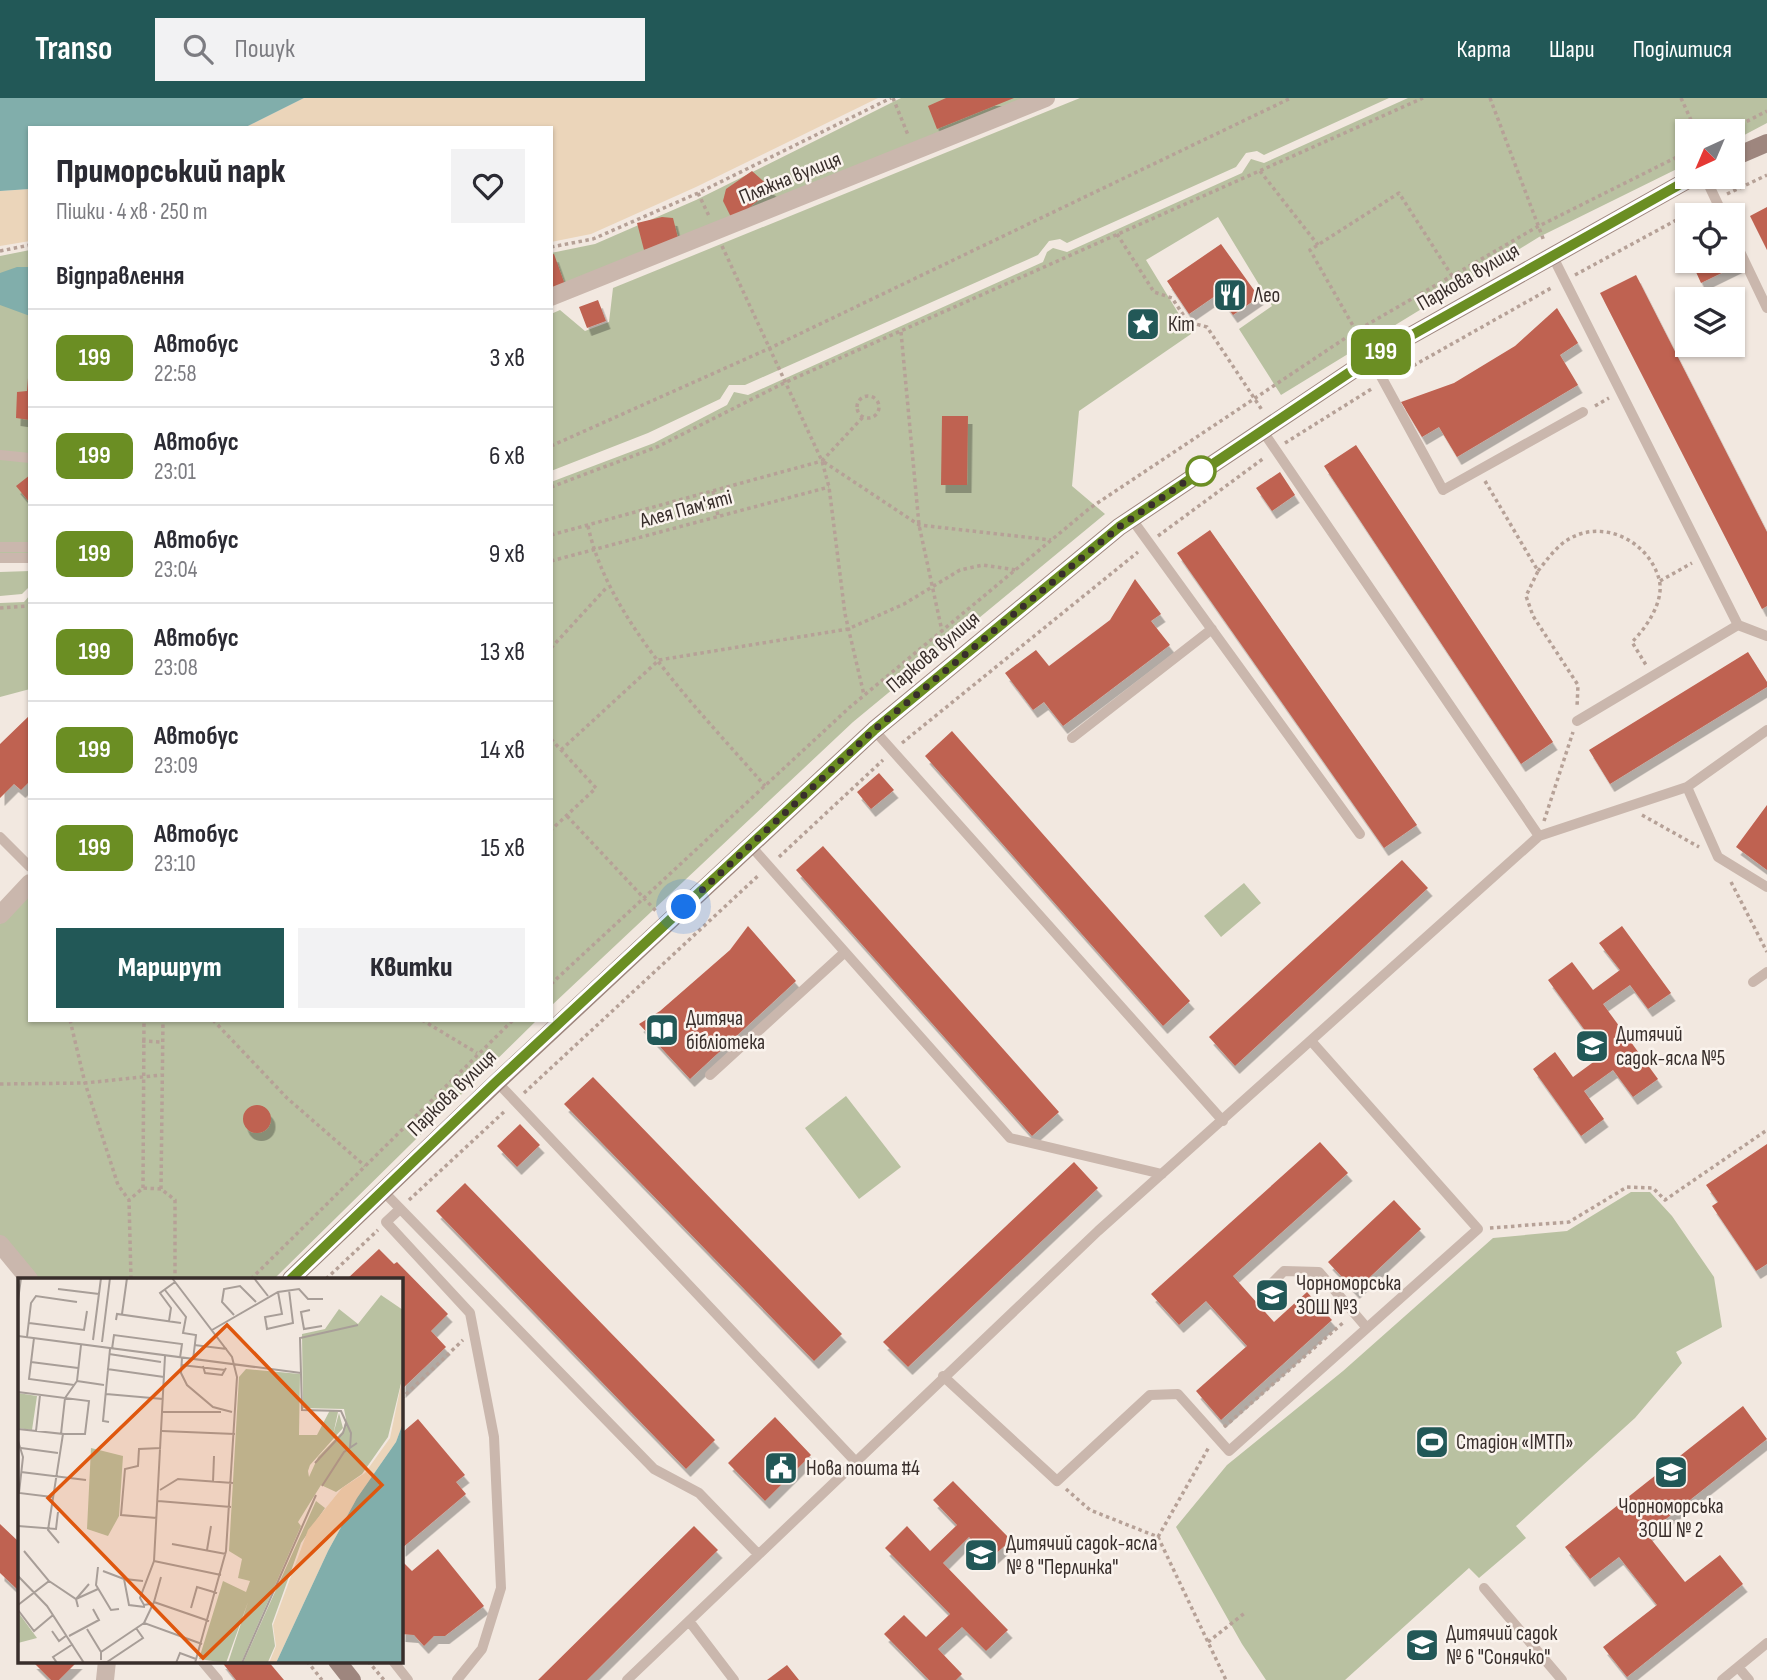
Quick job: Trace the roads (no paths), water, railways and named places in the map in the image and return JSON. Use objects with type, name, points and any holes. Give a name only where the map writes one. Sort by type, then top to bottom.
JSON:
[{"type":"street","name":"Пляжна вулиця","points":[[553,297],[1046,98]]},
{"type":"street","points":[[1745,152],[1767,143]]},
{"type":"street","name":"Паркова вулиця","points":[[292,1278],[496,1082],[874,730],[1131,518],[1371,358],[1675,187]]},
{"type":"street","points":[[0,915],[28,885]]},
{"type":"street","points":[[0,1244],[28,1278]]},
{"type":"street","points":[[105,1680],[107,1662]]},
{"type":"lane","points":[[1552,255],[1738,625],[1766,637]]},
{"type":"lane","points":[[1745,262],[1767,308]]},
{"type":"lane","points":[[1371,358],[1443,490],[1583,412]]},
{"type":"lane","points":[[1262,430],[1539,836]]},
{"type":"lane","points":[[0,455],[28,458]]},
{"type":"lane","points":[[1131,518],[1360,834]]},
{"type":"lane","points":[[0,547],[28,547]]},
{"type":"lane","points":[[0,558],[28,558]]},
{"type":"lane","points":[[1577,721],[1738,625]]},
{"type":"lane","points":[[1072,738],[1212,629]]},
{"type":"lane","points":[[874,730],[1223,1121]]},
{"type":"lane","points":[[627,1680],[943,1376],[1162,1174],[1539,836],[1687,788],[1767,730]]},
{"type":"lane","points":[[1687,788],[1718,858],[1767,887]]},
{"type":"lane","points":[[0,837],[28,865]]},
{"type":"lane","points":[[750,845],[1010,1138],[1162,1174]]},
{"type":"lane","points":[[710,1075],[845,952]]},
{"type":"lane","points":[[1753,982],[1767,972]]},
{"type":"lane","points":[[943,1376],[1057,1481],[1150,1395],[1178,1394],[1229,1451],[1478,1229],[1312,1042]]},
{"type":"lane","points":[[496,1082],[855,1461]]},
{"type":"lane","points":[[383,1191],[654,1469],[699,1493],[758,1555]]},
{"type":"lane","points":[[400,1209],[386,1222],[462,1301],[475,1328],[494,1437],[502,1571],[498,1605],[488,1635],[474,1662],[457,1680]]},
{"type":"lane","points":[[1270,1285],[1284,1271],[1319,1272],[1367,1328]]},
{"type":"lane","points":[[1484,1588],[1562,1680]]},
{"type":"lane","points":[[689,1621],[734,1680]]},
{"type":"lane","points":[[1722,1680],[1767,1643]]},
{"type":"lane","points":[[203,1662],[218,1680]]},
{"type":"lane","points":[[394,1662],[408,1680]]},
{"type":"lane","points":[[1738,1667],[1749,1680]]},
{"type":"water","points":[[0,98],[304,98],[248,126],[28,126],[28,189],[0,191]]},
{"type":"water","points":[[17,267],[28,267],[28,315],[0,305],[0,273]]},
{"type":"place","name":"Лео","points":[[1230,295]]},
{"type":"place","name":"Кіт","points":[[1143,324]]},
{"type":"place","name":"Дитяча бібліотека","points":[[662,1030]]},
{"type":"place","name":"Дитячий садок-ясла №5","points":[[1592,1046]]},
{"type":"place","name":"Чорноморська ЗОШ №3","points":[[1272,1295]]},
{"type":"place","name":"Стадіон «ІМТП»","points":[[1432,1442]]},
{"type":"place","name":"Нова пошта #4","points":[[781,1468]]},
{"type":"place","name":"Чорноморська ЗОШ № 2","points":[[1671,1472]]},
{"type":"place","name":"Дитячий садок-ясла № 8 \"Перлинка\"","points":[[981,1555]]},
{"type":"place","name":"Дитячий садок № 6 \"Сонячко\"","points":[[1422,1645]]}]
